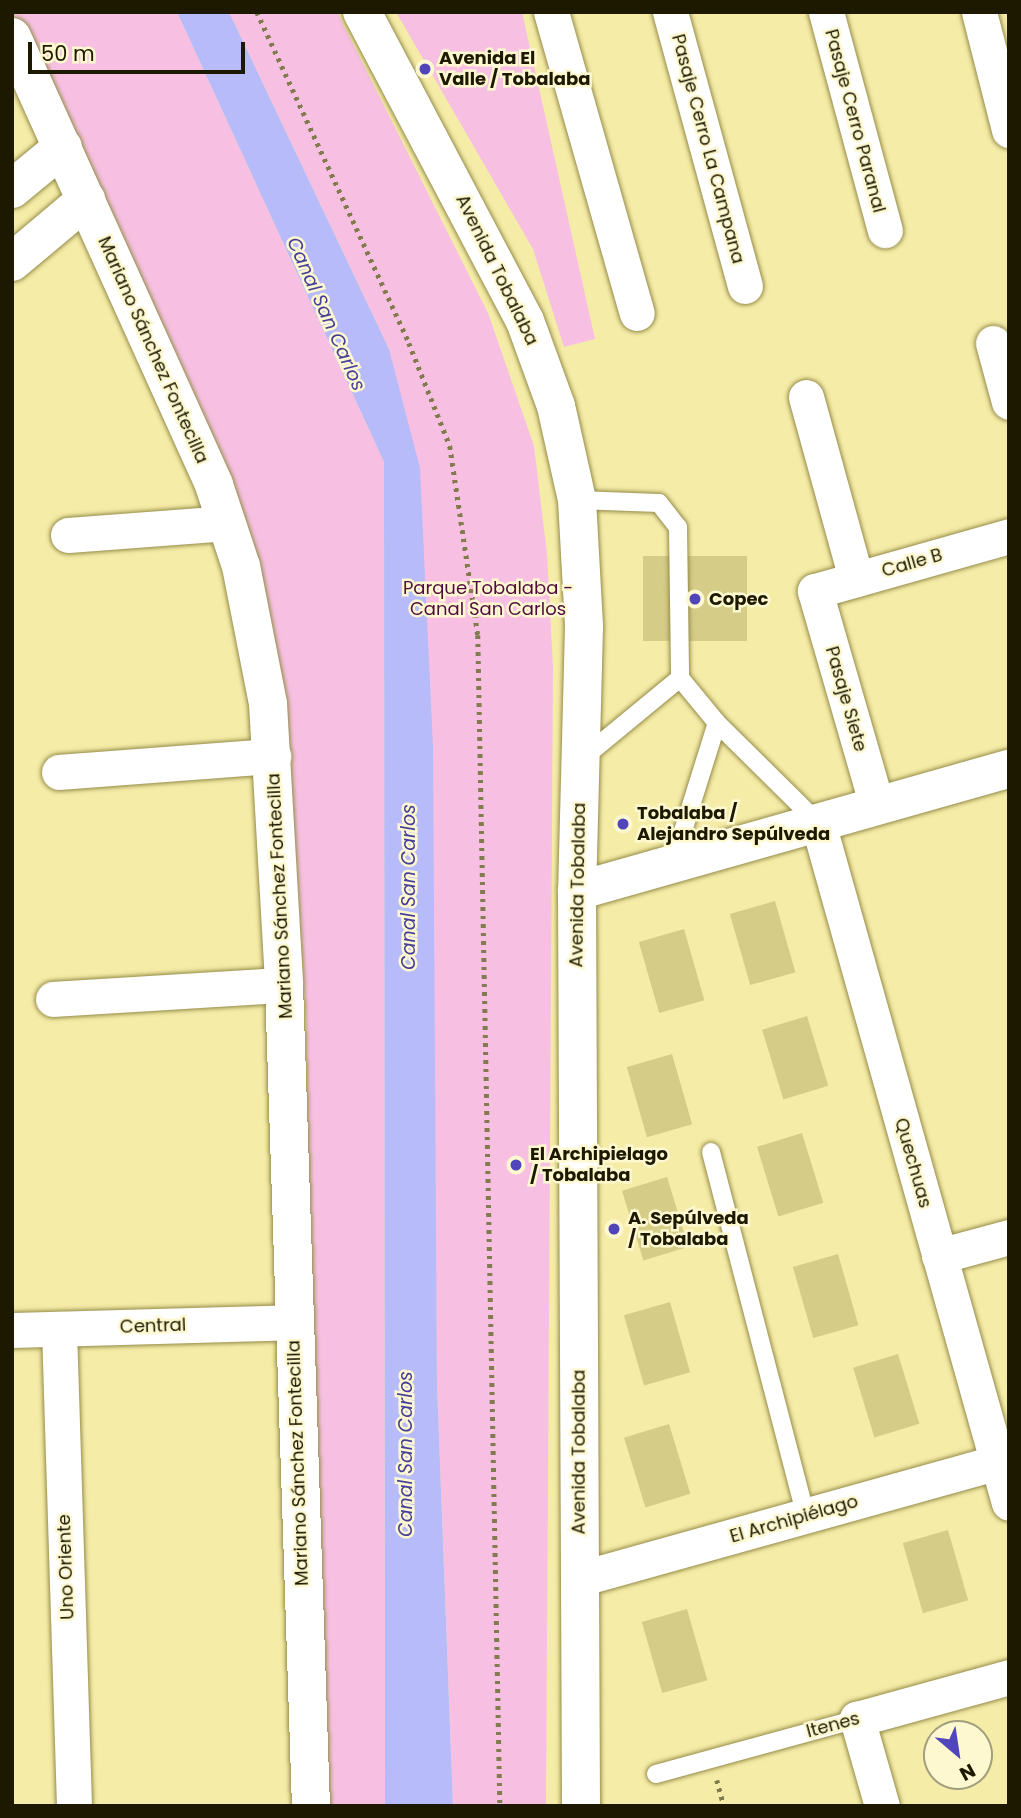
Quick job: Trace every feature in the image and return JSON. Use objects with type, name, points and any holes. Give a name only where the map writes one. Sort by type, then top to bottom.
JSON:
[{"type":"street","name":"Avenida Tobalaba","points":[[362,12],[525,321],[556,406],[577,500],[583,561],[577,891],[581,1806]]},
{"type":"street","points":[[551,12],[637,313]]},
{"type":"street","name":"Pasaje Cerro La Campana","points":[[670,12],[745,286]]},
{"type":"street","name":"Pasaje Cerro Paranal","points":[[826,12],[885,230]]},
{"type":"street","points":[[979,12],[1009,130]]},
{"type":"street","name":"Mariano Sánchez Fontecilla","points":[[12,37],[189,426],[228,523],[257,642],[273,756],[284,985],[310,1806]]},
{"type":"street","points":[[12,189],[63,147]]},
{"type":"street","points":[[12,262],[86,200]]},
{"type":"street","points":[[993,343],[1009,402]]},
{"type":"street","points":[[806,397],[856,579]]},
{"type":"street","points":[[68,535],[228,523]]},
{"type":"street","name":"Calle B","points":[[814,591],[1009,536]]},
{"type":"street","name":"Pasaje Siete","points":[[814,591],[877,806]]},
{"type":"street","points":[[59,772],[273,756]]},
{"type":"street","points":[[577,891],[877,806],[1007,776]]},
{"type":"street","name":"Quechuas","points":[[818,823],[940,1256],[1003,1461],[1009,1503]]},
{"type":"street","points":[[53,999],[284,985]]},
{"type":"street","points":[[940,1256],[1009,1237]]},
{"type":"street","name":"Central","points":[[12,1330],[293,1322]]},
{"type":"street","name":"Uno Oriente","points":[[59,1329],[74,1806]]},
{"type":"street","name":"El Archipiélago","points":[[579,1579],[1003,1461]]},
{"type":"street","name":"Itenes","points":[[857,1719],[1009,1677]]},
{"type":"street","points":[[857,1719],[882,1806]]},
{"type":"lane","points":[[577,500],[659,503],[678,527],[680,678],[717,723],[818,823]]},
{"type":"lane","points":[[580,760],[680,678]]},
{"type":"lane","points":[[673,864],[717,723]]},
{"type":"lane","points":[[711,1152],[806,1516]]},
{"type":"lane","name":"Itenes","points":[[656,1773],[857,1719]]},
{"type":"path","points":[[257,12],[409,342],[450,446],[478,635],[500,1806]]},
{"type":"green space","points":[[12,12],[177,12],[384,462],[385,1806],[325,1806],[310,1350],[306,1015],[292,793],[257,556]]},
{"type":"green space","name":"Parque Tobalaba - Canal San Carlos","points":[[229,12],[337,12],[488,313],[534,446],[547,554],[553,667],[546,1806],[453,1806],[437,1384],[434,1064],[389,349]]},
{"type":"green space","points":[[396,12],[522,12],[595,339],[564,347],[533,249]]},
{"type":"water","name":"Canal San Carlos","points":[[177,12],[229,12],[389,349],[420,468],[433,747],[437,1384],[453,1806],[385,1806],[384,462]]},
{"type":"building","name":"Copec","points":[[643,556],[747,556],[747,641],[643,641]]},
{"type":"building","points":[[775,901],[795,972],[750,985],[730,914]]},
{"type":"building","points":[[684,929],[704,1000],[659,1013],[639,942]]},
{"type":"building","points":[[807,1016],[828,1086],[783,1100],[762,1030]]},
{"type":"building","points":[[672,1054],[692,1124],[647,1137],[627,1067]]},
{"type":"building","points":[[802,1133],[823,1203],[778,1217],[757,1147]]},
{"type":"building","points":[[667,1177],[688,1247],[643,1261],[622,1191]]},
{"type":"building","points":[[838,1254],[858,1325],[813,1338],[793,1267]]},
{"type":"building","points":[[670,1302],[690,1372],[644,1385],[624,1315]]},
{"type":"building","points":[[898,1354],[919,1424],[874,1438],[853,1368]]},
{"type":"building","points":[[669,1424],[690,1494],[645,1508],[624,1438]]},
{"type":"building","points":[[948,1530],[968,1600],[923,1613],[903,1543]]},
{"type":"building","points":[[687,1609],[707,1680],[662,1693],[642,1622]]},
{"type":"place","name":"Avenida El Valle / Tobalaba","points":[[425,69]]},
{"type":"place","name":"Copec","points":[[695,599]]},
{"type":"place","name":"Tobalaba / Alejandro Sepúlveda","points":[[623,824]]},
{"type":"place","name":"El Archipielago / Tobalaba","points":[[516,1165]]},
{"type":"place","name":"A. Sepúlveda / Tobalaba","points":[[614,1229]]}]
